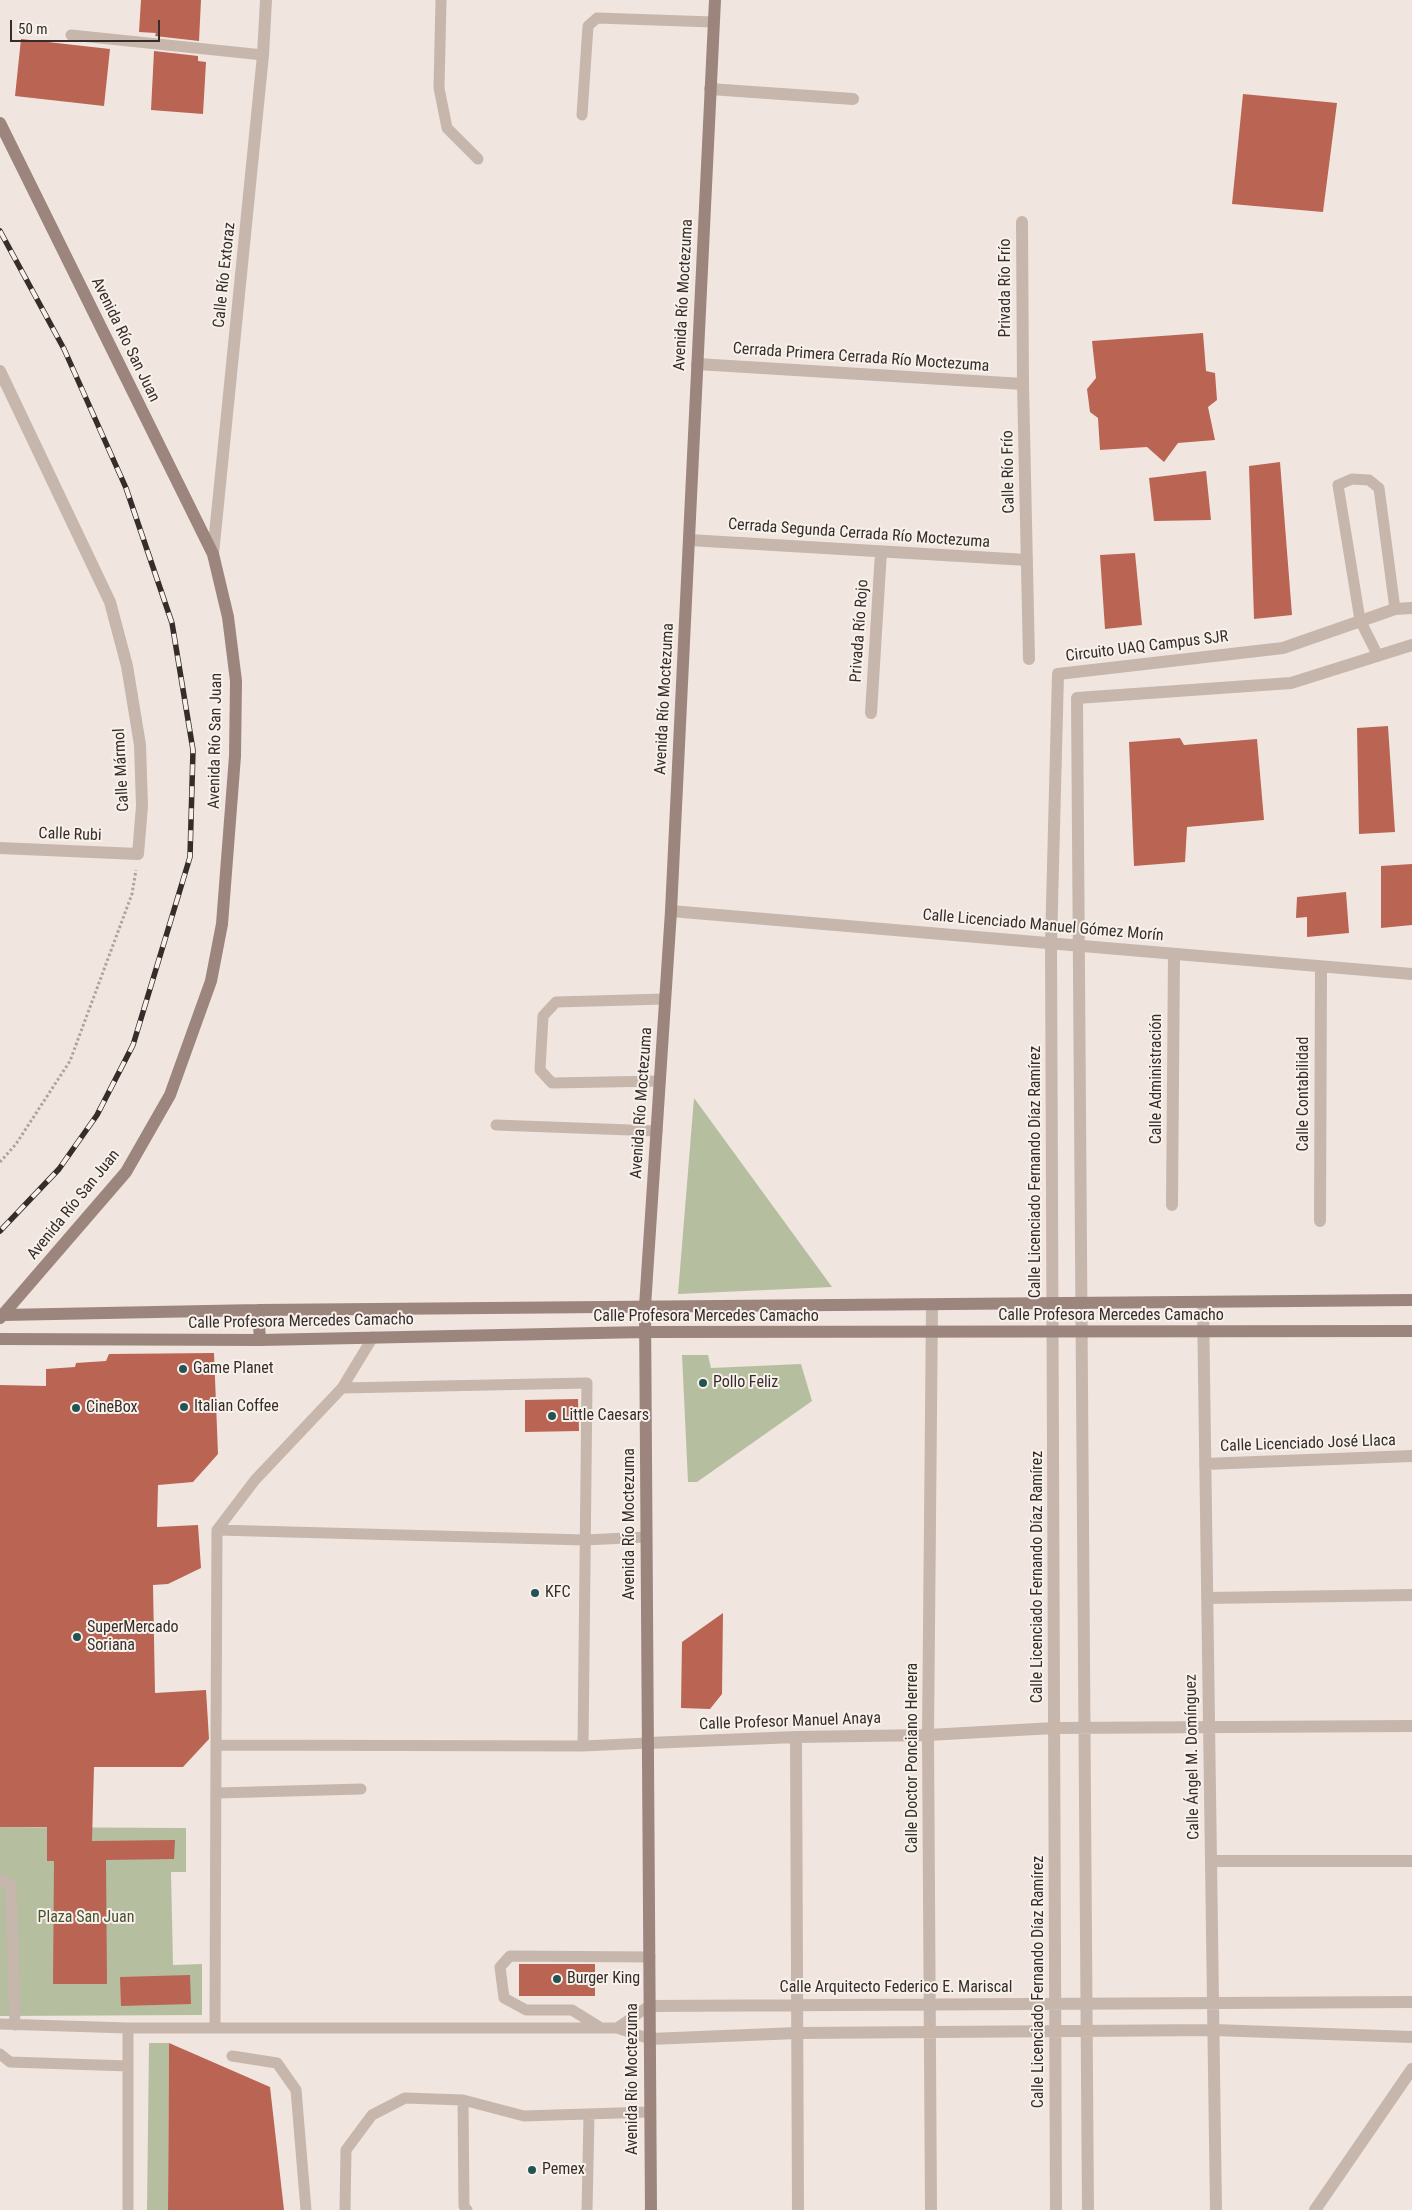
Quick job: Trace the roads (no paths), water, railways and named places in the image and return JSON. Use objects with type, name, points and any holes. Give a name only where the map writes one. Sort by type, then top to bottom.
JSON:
[{"type":"street","name":"Calle Río Extoraz","points":[[213,554],[263,56],[266,0]]},
{"type":"street","name":"Avenida Río Moctezuma","points":[[651,2210],[645,1306],[671,911],[714,0]]},
{"type":"street","points":[[710,89],[853,99]]},
{"type":"street","name":"Avenida Río San Juan","points":[[0,123],[213,554],[228,617],[236,681],[235,756],[222,924],[211,981],[170,1095],[126,1172],[2,1317]]},
{"type":"street","name":"Privada Río Frío","points":[[1022,222],[1023,384]]},
{"type":"street","name":"Cerrada Primera Cerrada Río Moctezuma","points":[[697,364],[1023,384]]},
{"type":"street","name":"Calle Mármol","points":[[0,371],[110,602],[128,666],[140,745],[142,806],[138,854]]},
{"type":"street","name":"Calle Río Frío","points":[[1023,384],[1029,659]]},
{"type":"street","name":"Cerrada Segunda Cerrada Río Moctezuma","points":[[689,540],[1027,560]]},
{"type":"street","name":"Privada Río Rojo","points":[[871,713],[881,552]]},
{"type":"street","name":"Circuito UAQ Campus SJR","points":[[1051,943],[1058,674],[1283,648],[1395,609],[1412,608]]},
{"type":"street","points":[[1088,2210],[1077,946],[1077,698],[1291,683],[1412,645]]},
{"type":"street","name":"Calle Rubi","points":[[0,848],[138,854]]},
{"type":"street","name":"Calle Licenciado Manuel Gómez Morín","points":[[671,911],[1412,974]]},
{"type":"street","name":"Calle Licenciado Fernando Díaz Ramírez","points":[[1051,943],[1056,2210]]},
{"type":"street","name":"Calle Administración","points":[[1172,1205],[1174,954]]},
{"type":"street","name":"Calle Contabilidad","points":[[1320,1221],[1321,967]]},
{"type":"street","name":"Calle Profesora Mercedes Camacho","points":[[2,1317],[258,1310],[1412,1300]]},
{"type":"street","name":"Calle Ángel M. Domínguez","points":[[1203,1303],[1216,2210]]},
{"type":"street","name":"Calle Doctor Ponciano Herrera","points":[[931,2210],[928,1735],[932,1305]]},
{"type":"street","points":[[258,1310],[260,1340]]},
{"type":"street","name":"Calle Profesora Mercedes Camacho","points":[[0,1340],[260,1340],[645,1332],[1412,1331]]},
{"type":"street","name":"Calle Licenciado José Llaca","points":[[1205,1464],[1412,1456]]},
{"type":"street","points":[[1207,1598],[1412,1595]]},
{"type":"street","name":"Calle Profesor Manuel Anaya","points":[[648,1743],[796,1737],[928,1735],[1054,1728],[1412,1726]]},
{"type":"street","points":[[796,1737],[798,2210]]},
{"type":"street","points":[[1211,1861],[1412,1861]]},
{"type":"street","name":"Calle Arquitecto Federico E. Mariscal","points":[[650,2006],[1412,2002]]},
{"type":"street","points":[[650,2038],[797,2033],[1214,2030],[1412,2037]]},
{"type":"street","points":[[1315,2210],[1412,2069]]},
{"type":"lane","points":[[442,0],[439,88],[448,128],[478,159]]},
{"type":"lane","points":[[582,115],[588,26],[596,18],[714,22]]},
{"type":"lane","points":[[71,35],[263,56]]},
{"type":"lane","points":[[1378,656],[1360,620],[1338,485],[1352,479],[1369,480],[1379,488],[1395,609]]},
{"type":"lane","points":[[660,1081],[552,1083],[540,1070],[543,1016],[556,1002],[665,999]]},
{"type":"lane","points":[[496,1124],[657,1131]]},
{"type":"lane","points":[[215,2028],[216,1530],[255,1480],[342,1388],[373,1337]]},
{"type":"lane","points":[[342,1388],[587,1383],[583,1746]]},
{"type":"lane","points":[[216,1530],[585,1540],[647,1537]]},
{"type":"lane","points":[[216,1745],[583,1746],[648,1743]]},
{"type":"lane","points":[[216,1792],[361,1789]]},
{"type":"lane","points":[[0,1880],[11,1885],[15,2025]]},
{"type":"lane","points":[[602,2028],[572,2010],[526,2010],[504,1998],[500,1967],[510,1956],[650,1957]]},
{"type":"lane","points":[[617,2028],[650,2006]]},
{"type":"lane","points":[[0,2024],[128,2028],[617,2028],[650,2038]]},
{"type":"lane","points":[[128,2028],[128,2210]]},
{"type":"lane","points":[[0,2054],[10,2062],[128,2066]]},
{"type":"lane","points":[[232,2056],[277,2063],[296,2090],[306,2210]]},
{"type":"lane","points":[[345,2210],[346,2150],[372,2115],[404,2098],[463,2100],[524,2116],[649,2112]]},
{"type":"lane","points":[[463,2100],[464,2206],[467,2210]]},
{"type":"lane","points":[[588,2210],[589,2115]]},
{"type":"railway","points":[[0,231],[64,349],[126,488],[172,623],[193,750],[190,857],[133,1045],[97,1115],[59,1169],[0,1231]]},
{"type":"place","name":"Game Planet","points":[[183,1369]]},
{"type":"place","name":"Pollo Feliz","points":[[703,1383]]},
{"type":"place","name":"Italian Coffee","points":[[184,1407]]},
{"type":"place","name":"CineBox","points":[[76,1408]]},
{"type":"place","name":"Little Caesars","points":[[552,1416]]},
{"type":"place","name":"KFC","points":[[535,1593]]},
{"type":"place","name":"SuperMercado Soriana","points":[[77,1637]]},
{"type":"place","name":"Burger King","points":[[557,1979]]},
{"type":"place","name":"Pemex","points":[[532,2170]]},
{"type":"park label","name":"Plaza San Juan","points":[[86,1918]]}]
